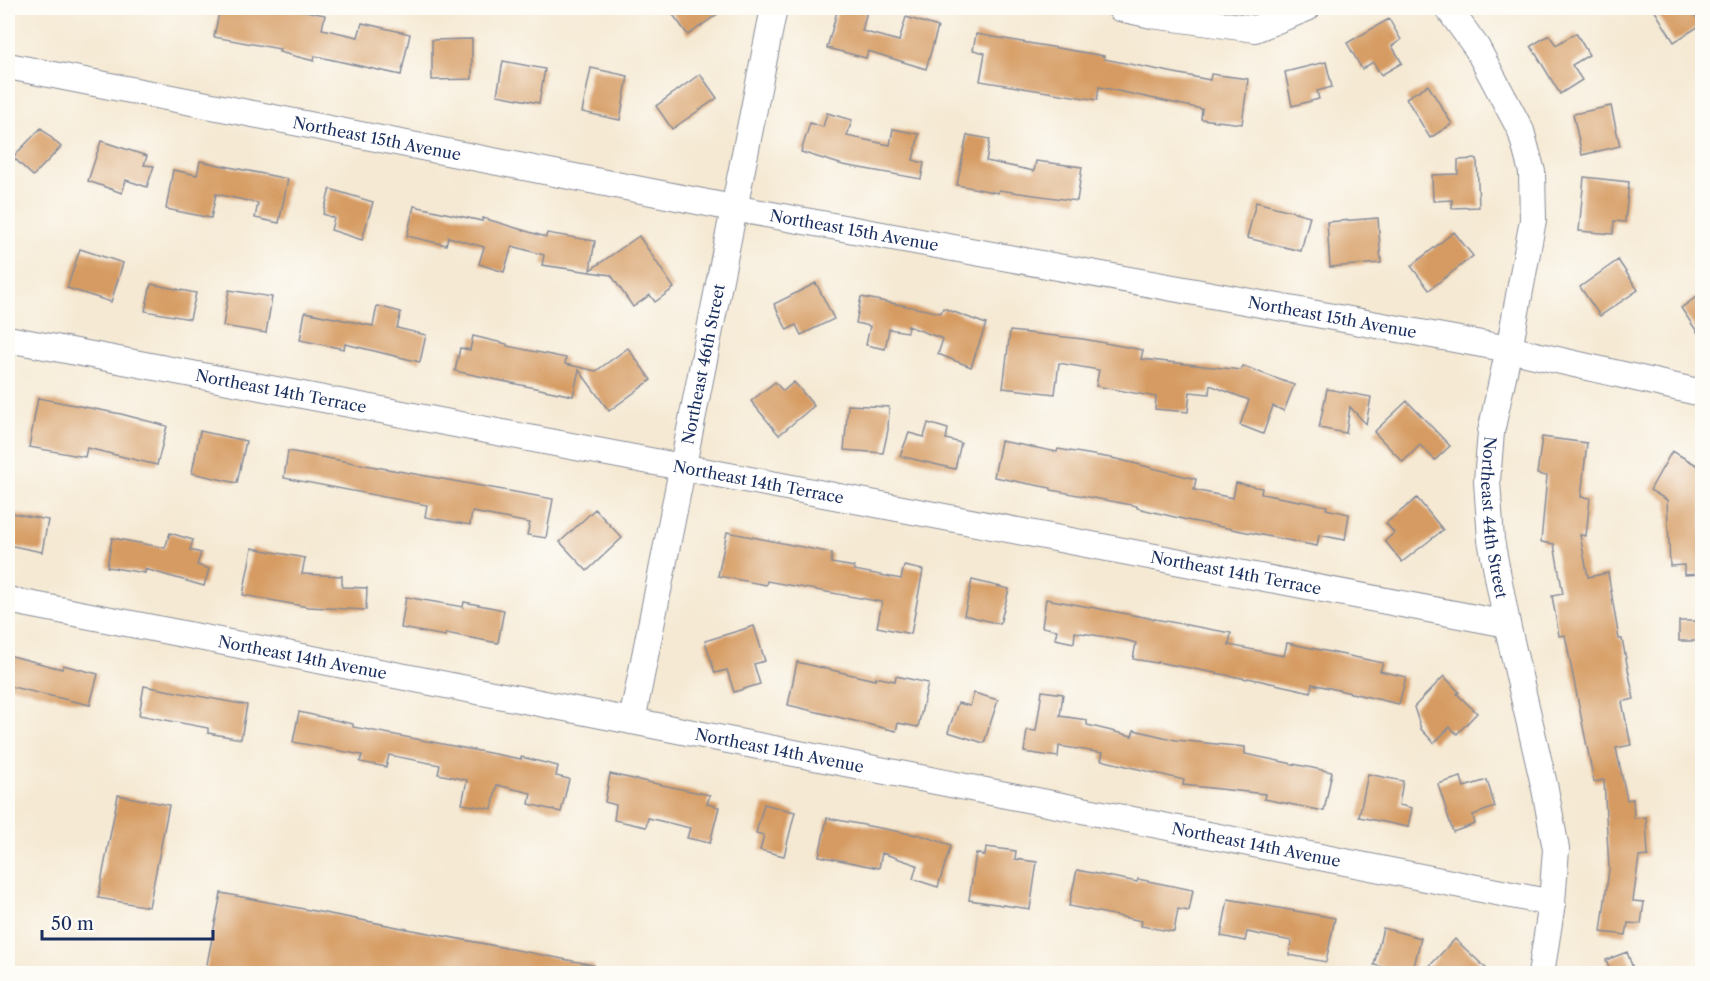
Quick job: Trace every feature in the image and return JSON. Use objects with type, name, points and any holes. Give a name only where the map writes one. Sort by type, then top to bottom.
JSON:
[{"type":"street","name":"Northeast 46th Street","points":[[632,720],[774,8]]},
{"type":"street","points":[[1120,8],[1152,15],[1255,29],[1307,8]]},
{"type":"street","name":"Northeast 44th Street","points":[[1448,8],[1477,48],[1521,131],[1532,172],[1533,220],[1491,432],[1487,481],[1491,540],[1556,849],[1552,903],[1541,974]]},
{"type":"street","name":"Northeast 15th Avenue","points":[[8,66],[733,208],[1509,349],[1702,393]]},
{"type":"street","name":"Northeast 14th Terrace","points":[[8,339],[1507,624]]},
{"type":"street","name":"Northeast 14th Avenue","points":[[8,600],[632,720],[1552,903]]},
{"type":"building","points":[[220,8],[291,8],[325,15],[322,29],[358,37],[362,23],[410,34],[401,75],[315,56],[314,61],[279,52],[280,49],[214,37]]},
{"type":"building","points":[[668,8],[726,8],[688,35]]},
{"type":"building","points":[[838,8],[867,11],[862,31],[899,41],[906,17],[938,27],[926,69],[868,51],[866,58],[827,48]]},
{"type":"building","points":[[1653,8],[1690,8],[1701,25],[1674,42]]},
{"type":"building","points":[[1389,19],[1401,40],[1392,46],[1402,63],[1381,75],[1373,62],[1362,69],[1347,43]]},
{"type":"building","points":[[1576,33],[1589,55],[1572,65],[1582,80],[1560,94],[1531,46],[1549,35],[1556,45]]},
{"type":"building","points":[[976,34],[1104,56],[1104,59],[1210,80],[1211,74],[1248,79],[1242,124],[1201,119],[1202,109],[1099,87],[1097,100],[980,81],[985,53],[973,50]]},
{"type":"building","points":[[472,39],[472,79],[432,80],[432,40]]},
{"type":"building","points":[[503,61],[545,69],[539,103],[497,95]]},
{"type":"building","points":[[1326,62],[1332,87],[1317,91],[1319,99],[1292,106],[1285,72]]},
{"type":"building","points":[[591,68],[628,76],[620,120],[582,112]]},
{"type":"building","points":[[700,74],[717,98],[672,129],[656,106]]},
{"type":"building","points":[[1428,85],[1452,124],[1430,138],[1406,98]]},
{"type":"building","points":[[1611,106],[1620,146],[1582,155],[1573,114]]},
{"type":"building","points":[[827,113],[852,120],[847,136],[890,145],[893,129],[919,134],[913,160],[924,163],[921,179],[843,165],[801,152],[810,123],[823,127]]},
{"type":"building","points":[[41,128],[61,147],[33,176],[13,157]]},
{"type":"building","points":[[967,135],[990,139],[986,161],[1034,171],[1036,161],[1082,167],[1077,201],[999,190],[998,193],[957,185]]},
{"type":"building","points":[[101,141],[147,156],[144,165],[154,166],[147,187],[126,180],[122,193],[88,181]]},
{"type":"building","points":[[1477,159],[1479,207],[1452,208],[1452,200],[1433,201],[1432,175],[1458,174],[1458,160]]},
{"type":"building","points":[[200,161],[288,179],[279,223],[255,218],[258,203],[216,194],[211,218],[166,209],[173,170],[197,175]]},
{"type":"building","points":[[1584,177],[1629,182],[1625,222],[1614,221],[1613,234],[1579,231]]},
{"type":"building","points":[[330,189],[373,202],[362,240],[331,230],[334,218],[323,214]]},
{"type":"building","points":[[1256,202],[1310,216],[1301,251],[1247,238]]},
{"type":"building","points":[[414,206],[482,221],[483,218],[546,237],[547,233],[595,241],[590,270],[639,236],[674,288],[655,302],[650,295],[633,307],[611,275],[542,265],[544,255],[512,246],[504,272],[479,264],[484,247],[448,237],[446,245],[407,236]]},
{"type":"building","points":[[1378,218],[1381,263],[1330,267],[1327,222]]},
{"type":"building","points":[[1454,232],[1473,256],[1429,290],[1411,266]]},
{"type":"building","points":[[80,249],[123,263],[111,302],[67,288]]},
{"type":"building","points":[[1618,260],[1638,290],[1600,316],[1580,287]]},
{"type":"building","points":[[816,283],[834,319],[801,335],[796,325],[787,330],[774,304]]},
{"type":"building","points":[[151,284],[196,293],[190,319],[145,311]]},
{"type":"building","points":[[229,290],[272,297],[266,333],[223,326]]},
{"type":"building","points":[[1702,293],[1702,339],[1681,308]]},
{"type":"building","points":[[861,297],[941,313],[943,308],[986,324],[971,367],[938,354],[943,339],[908,326],[907,332],[889,329],[885,349],[866,345],[870,326],[856,323]]},
{"type":"building","points":[[377,306],[401,312],[397,328],[426,335],[420,362],[345,344],[344,349],[300,340],[305,312],[373,326]]},
{"type":"building","points":[[1010,331],[1083,339],[1143,350],[1141,359],[1241,370],[1243,366],[1294,385],[1284,411],[1273,406],[1263,434],[1240,425],[1249,400],[1210,385],[1209,394],[1190,392],[1188,412],[1155,409],[1156,397],[1096,386],[1099,370],[1059,363],[1055,394],[1003,388]]},
{"type":"building","points":[[473,336],[507,344],[507,346],[566,358],[565,364],[596,371],[628,348],[651,380],[609,411],[579,370],[573,396],[455,371],[460,348],[470,350]]},
{"type":"building","points":[[775,382],[783,391],[794,382],[814,406],[779,435],[751,401]]},
{"type":"building","points":[[1327,389],[1371,397],[1366,424],[1350,407],[1346,433],[1319,428]]},
{"type":"building","points":[[38,398],[121,414],[167,426],[157,465],[87,448],[85,457],[29,447]]},
{"type":"building","points":[[1407,401],[1450,446],[1435,460],[1420,445],[1403,462],[1374,432]]},
{"type":"building","points":[[848,405],[889,407],[888,430],[883,453],[844,450]]},
{"type":"building","points":[[928,423],[948,429],[946,439],[961,443],[955,469],[900,456],[909,433],[924,437]]},
{"type":"building","points":[[200,431],[246,441],[237,483],[192,473]]},
{"type":"building","points":[[1542,437],[1587,443],[1581,497],[1590,498],[1586,536],[1580,535],[1588,577],[1608,573],[1619,639],[1622,639],[1634,699],[1622,702],[1631,745],[1616,748],[1627,800],[1633,799],[1634,818],[1646,817],[1648,856],[1639,857],[1633,901],[1644,902],[1641,924],[1628,923],[1626,935],[1601,932],[1609,869],[1604,780],[1594,782],[1565,635],[1559,636],[1552,596],[1563,594],[1554,544],[1541,542],[1547,476],[1537,474]]},
{"type":"building","points":[[1001,441],[1057,452],[1058,449],[1117,459],[1196,479],[1194,490],[1233,498],[1236,483],[1262,488],[1261,494],[1327,506],[1326,509],[1349,514],[1345,540],[1319,535],[1317,546],[994,477]]},
{"type":"building","points":[[288,451],[553,499],[546,538],[527,535],[530,523],[472,512],[470,525],[425,517],[427,505],[284,478]]},
{"type":"building","points":[[1672,451],[1702,468],[1702,574],[1684,575],[1684,565],[1670,566],[1667,500],[1650,490]]},
{"type":"building","points":[[1417,498],[1443,530],[1402,562],[1385,541],[1394,533],[1386,523]]},
{"type":"building","points":[[595,509],[622,538],[587,571],[560,542]]},
{"type":"building","points":[[12,513],[48,520],[42,552],[8,545]]},
{"type":"building","points":[[727,532],[832,553],[831,563],[854,567],[854,570],[901,579],[904,566],[923,570],[911,634],[877,627],[882,602],[767,581],[766,585],[718,576]]},
{"type":"building","points":[[170,533],[193,540],[190,550],[201,553],[197,565],[209,569],[204,586],[145,569],[145,573],[107,567],[112,538],[165,548]]},
{"type":"building","points":[[252,548],[305,558],[302,574],[342,576],[342,587],[367,588],[366,610],[308,607],[243,595]]},
{"type":"building","points":[[972,580],[1009,589],[1000,624],[964,615]]},
{"type":"building","points":[[406,597],[463,607],[464,602],[504,610],[498,643],[446,633],[445,636],[401,628]]},
{"type":"building","points":[[1046,599],[1231,633],[1229,645],[1284,656],[1287,643],[1383,663],[1380,671],[1406,677],[1399,704],[1312,684],[1311,692],[1248,678],[1133,659],[1136,643],[1125,640],[1075,632],[1074,643],[1055,639],[1057,630],[1042,627]]},
{"type":"building","points":[[1679,621],[1702,621],[1702,641],[1679,641]]},
{"type":"building","points":[[754,626],[765,661],[754,664],[760,684],[734,692],[727,670],[715,673],[705,641]]},
{"type":"building","points":[[8,655],[62,669],[63,665],[98,674],[90,705],[8,686]]},
{"type":"building","points":[[797,662],[875,680],[876,677],[895,681],[896,676],[928,683],[918,727],[898,723],[896,731],[788,705]]},
{"type":"building","points":[[1444,676],[1459,692],[1457,694],[1477,713],[1457,734],[1450,727],[1434,743],[1421,729],[1414,707]]},
{"type":"building","points":[[144,686],[247,705],[241,739],[208,733],[208,728],[139,715]]},
{"type":"building","points":[[1042,691],[1063,694],[1060,716],[1087,720],[1087,725],[1132,736],[1134,730],[1176,740],[1245,747],[1245,754],[1332,772],[1324,811],[1264,799],[1265,794],[1183,785],[1184,780],[1101,760],[1103,753],[1059,746],[1058,757],[1024,752],[1027,730],[1036,731]]},
{"type":"building","points":[[974,693],[998,700],[984,743],[948,732],[958,703],[970,706]]},
{"type":"building","points":[[299,712],[353,724],[353,727],[521,759],[521,757],[558,766],[556,776],[569,779],[561,812],[529,804],[531,793],[497,785],[492,809],[462,804],[467,780],[438,774],[440,765],[389,755],[386,767],[360,762],[362,755],[293,742]]},
{"type":"building","points":[[610,774],[710,795],[707,804],[719,807],[710,843],[687,838],[690,828],[648,818],[646,827],[614,820],[616,805],[605,802]]},
{"type":"building","points":[[1368,774],[1403,781],[1399,805],[1412,808],[1408,827],[1359,817]]},
{"type":"building","points":[[1461,777],[1464,787],[1487,780],[1495,807],[1473,815],[1475,824],[1453,832],[1438,784]]},
{"type":"building","points":[[118,795],[169,805],[149,907],[98,898]]},
{"type":"building","points":[[764,804],[795,812],[784,856],[760,850],[764,835],[756,833]]},
{"type":"building","points":[[827,818],[917,834],[951,845],[938,887],[913,879],[917,865],[882,853],[879,868],[819,856]]},
{"type":"building","points":[[986,847],[1016,851],[1015,859],[1037,862],[1030,909],[969,900],[976,853],[985,856]]},
{"type":"building","points":[[1077,870],[1193,890],[1189,911],[1178,909],[1174,932],[1141,926],[1142,921],[1069,906]]},
{"type":"building","points":[[221,893],[594,965],[593,974],[205,974]]},
{"type":"building","points":[[1228,899],[1335,918],[1326,962],[1289,955],[1292,941],[1247,932],[1245,941],[1221,936]]},
{"type":"building","points":[[1383,928],[1421,938],[1412,974],[1374,965]]},
{"type":"building","points":[[1455,939],[1492,974],[1422,974]]},
{"type":"building","points":[[1627,952],[1635,974],[1611,974],[1606,960]]}]
